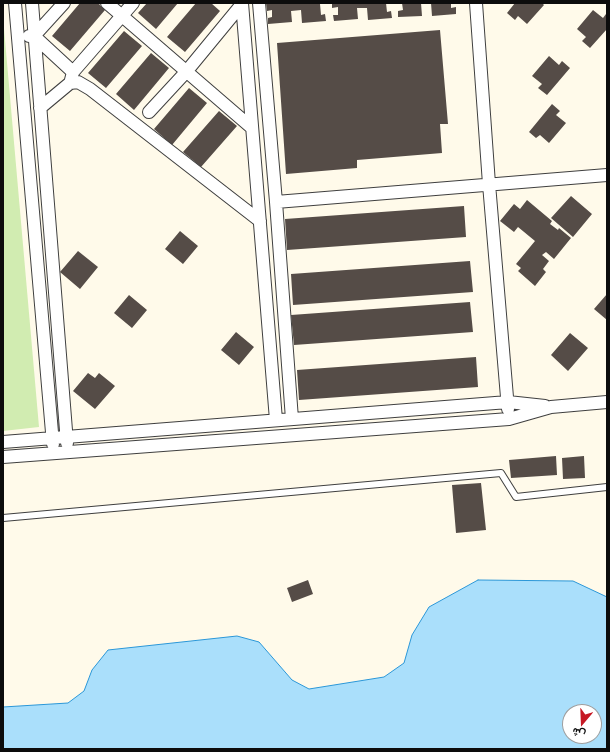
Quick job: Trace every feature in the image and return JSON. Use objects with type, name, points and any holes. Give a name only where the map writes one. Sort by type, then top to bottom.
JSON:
[{"type":"street","points":[[15,3],[53,453]]},
{"type":"street","points":[[32,3],[68,452]]},
{"type":"street","points":[[18,37],[34,36],[64,3]]},
{"type":"street","points":[[107,3],[252,128]]},
{"type":"street","points":[[40,108],[71,78],[133,3]]},
{"type":"street","points":[[258,3],[276,202],[292,419]]},
{"type":"street","points":[[476,3],[489,184],[509,419]]},
{"type":"street","points":[[242,4],[276,420]]},
{"type":"street","points":[[149,112],[186,72],[242,4]]},
{"type":"street","points":[[34,36],[71,78],[90,89],[260,221]]},
{"type":"street","points":[[247,69],[264,68]]},
{"type":"street","points":[[27,140],[43,139]]},
{"type":"street","points":[[276,202],[607,175]]},
{"type":"street","points":[[261,237],[278,236]]},
{"type":"street","points":[[36,250],[52,249]]},
{"type":"street","points":[[3,442],[508,402],[551,407]]},
{"type":"street","points":[[3,457],[509,419],[551,407],[607,402]]},
{"type":"street","points":[[468,405],[470,422]]},
{"type":"street","points":[[326,416],[328,433]]},
{"type":"street","points":[[240,423],[242,439]]},
{"type":"lane","points":[[3,518],[501,473],[516,497],[607,487]]},
{"type":"green space","points":[[3,17],[39,427],[3,431]]},
{"type":"water","points":[[478,580],[573,581],[607,597],[607,749],[3,749],[3,707],[68,703],[84,691],[92,670],[108,650],[237,636],[259,642],[292,680],[309,689],[384,677],[404,663],[412,635],[429,607]]},
{"type":"building","points":[[80,3],[98,3],[105,10],[70,51],[52,36]]},
{"type":"building","points":[[147,3],[178,3],[156,29],[138,13]]},
{"type":"building","points":[[196,3],[211,3],[220,11],[185,52],[167,37]]},
{"type":"building","points":[[266,3],[323,3],[320,4],[321,15],[325,14],[326,21],[302,23],[301,10],[291,11],[292,22],[268,24],[268,18],[272,17],[272,10],[267,11]]},
{"type":"building","points":[[332,3],[386,3],[387,12],[391,11],[392,18],[368,20],[367,8],[357,8],[358,19],[334,21],[333,15],[338,15],[338,7],[332,8]]},
{"type":"building","points":[[402,3],[421,3],[422,16],[398,17],[398,11],[403,10]]},
{"type":"building","points":[[431,3],[451,3],[451,8],[456,7],[456,14],[432,16]]},
{"type":"building","points":[[515,3],[542,3],[544,5],[527,24],[518,16],[515,20],[507,13]]},
{"type":"building","points":[[593,10],[603,18],[606,14],[607,15],[607,29],[590,48],[582,41],[586,37],[577,29]]},
{"type":"building","points":[[440,30],[448,124],[440,124],[442,153],[357,160],[357,168],[286,174],[277,43]]},
{"type":"building","points":[[124,31],[142,46],[106,88],[88,73]]},
{"type":"building","points":[[151,53],[169,68],[134,110],[116,94]]},
{"type":"building","points":[[549,56],[559,65],[562,61],[570,68],[547,95],[538,88],[542,84],[532,76]]},
{"type":"building","points":[[189,88],[207,103],[172,145],[154,129]]},
{"type":"building","points":[[552,104],[560,111],[556,115],[566,123],[549,143],[540,135],[536,138],[529,132]]},
{"type":"building","points":[[219,111],[237,126],[201,167],[183,152]]},
{"type":"building","points":[[571,196],[592,214],[573,237],[551,218]]},
{"type":"building","points":[[527,200],[552,221],[550,224],[558,230],[559,228],[571,238],[554,259],[546,252],[542,255],[549,261],[543,269],[546,272],[535,286],[518,271],[521,268],[516,264],[535,241],[518,227],[514,232],[500,221],[514,204],[520,209]]},
{"type":"building","points":[[464,206],[466,237],[287,250],[285,219]]},
{"type":"building","points":[[180,231],[198,246],[183,264],[165,249]]},
{"type":"building","points":[[78,251],[98,267],[80,289],[60,272]]},
{"type":"building","points":[[470,261],[473,292],[293,305],[291,274]]},
{"type":"building","points":[[607,294],[607,320],[594,309]]},
{"type":"building","points":[[129,295],[147,310],[132,328],[114,313]]},
{"type":"building","points":[[470,302],[473,332],[294,345],[291,315]]},
{"type":"building","points":[[236,332],[254,347],[239,365],[221,350]]},
{"type":"building","points":[[570,333],[588,348],[568,371],[551,355]]},
{"type":"building","points":[[476,357],[478,387],[299,400],[297,370]]},
{"type":"building","points":[[88,373],[95,378],[99,373],[115,386],[95,409],[73,391]]},
{"type":"building","points":[[556,456],[557,475],[511,478],[509,460]]},
{"type":"building","points":[[584,456],[585,478],[563,479],[562,458]]},
{"type":"building","points":[[481,483],[486,530],[456,533],[452,485]]},
{"type":"building","points":[[308,580],[313,594],[292,602],[287,588]]}]
